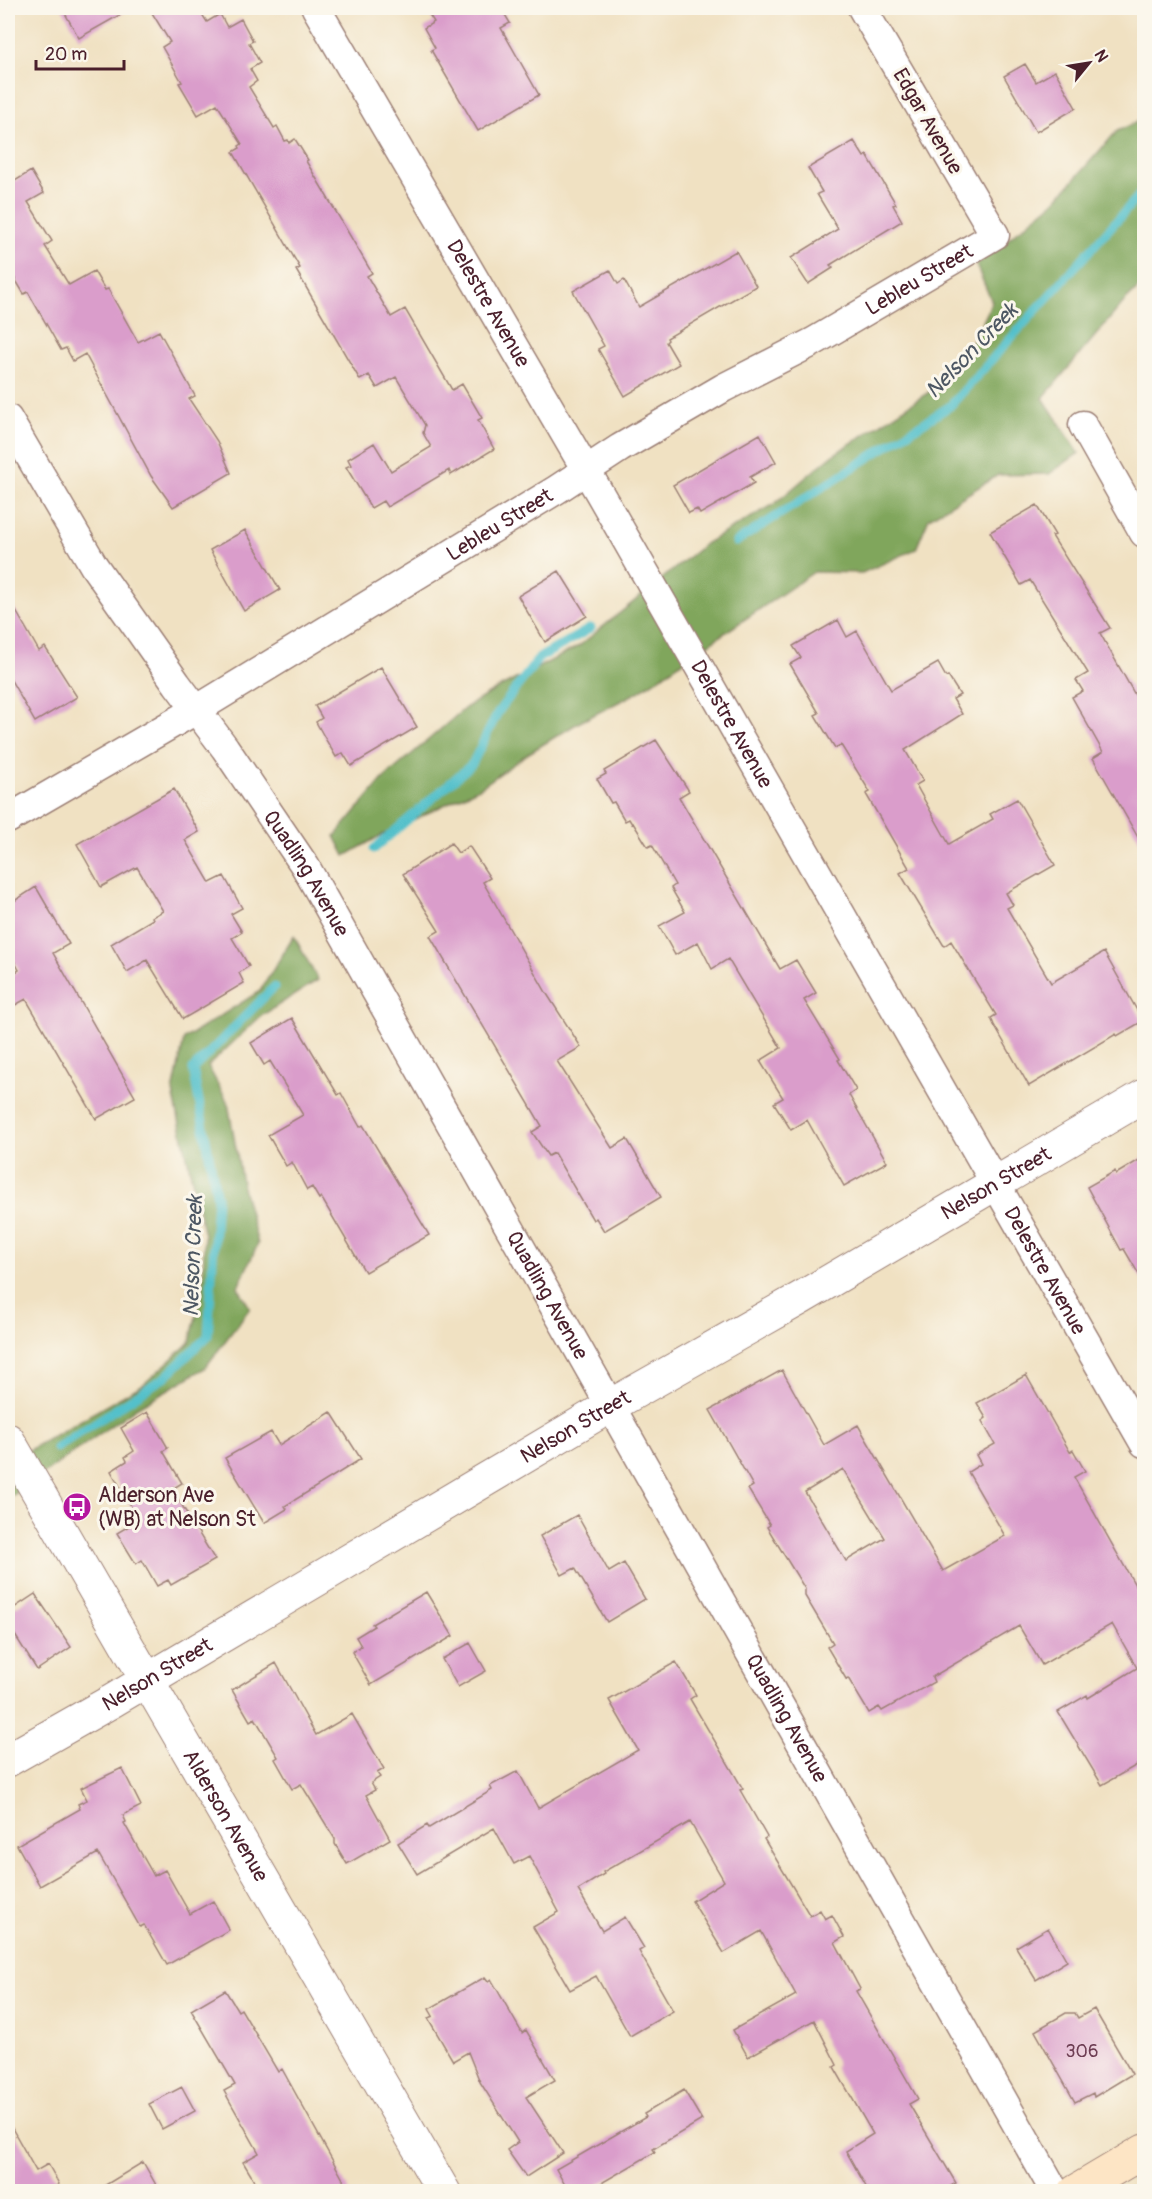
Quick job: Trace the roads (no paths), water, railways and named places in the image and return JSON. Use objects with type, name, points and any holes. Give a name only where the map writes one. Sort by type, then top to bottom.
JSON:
[{"type":"main road","points":[[1075,2192],[1144,2151]]},
{"type":"street","name":"Delestre Avenue","points":[[316,8],[586,470],[1144,1443]]},
{"type":"street","name":"Edgar Avenue","points":[[862,8],[995,235]]},
{"type":"street","name":"Lebleu Street","points":[[8,819],[196,710],[723,388],[813,342],[995,235]]},
{"type":"street","name":"Quadling Avenue","points":[[8,419],[94,566],[225,748],[305,866],[1055,2192]]},
{"type":"street","points":[[1083,425],[1144,533]]},
{"type":"street","name":"Nelson Street","points":[[8,1760],[610,1406],[801,1299],[1144,1096]]},
{"type":"street","name":"Alderson Avenue","points":[[8,1440],[444,2192]]},
{"type":"waterway","name":"Nelson Creek","points":[[736,542],[950,406],[1144,190]]},
{"type":"waterway","name":"Nelson Creek","points":[[374,849],[472,764],[498,712],[539,658],[591,628]]},
{"type":"waterway","name":"Nelson Creek","points":[[56,1448],[165,1377],[208,1336],[217,1198],[193,1069],[274,987]]},
{"type":"place","name":"Alderson Ave (WB) at Nelson St","points":[[77,1507]]}]
